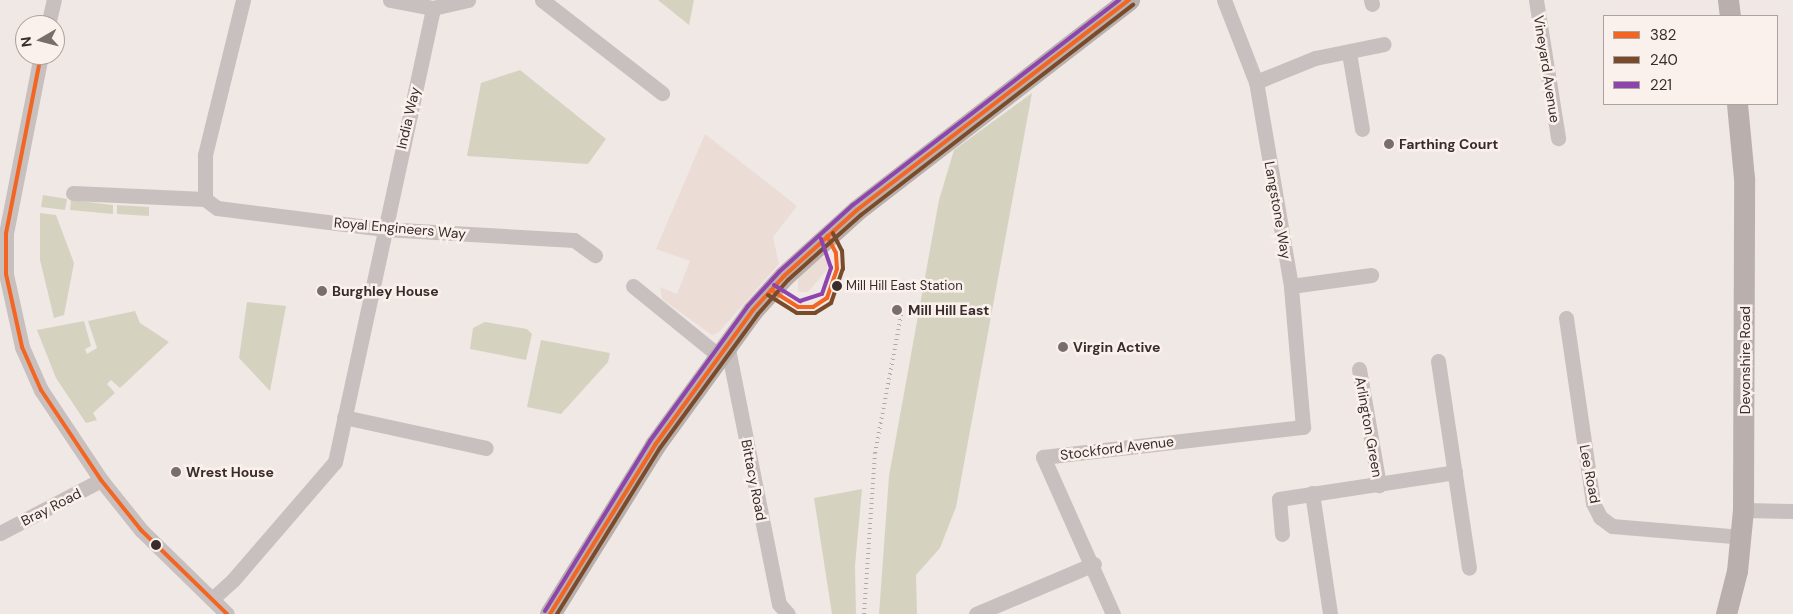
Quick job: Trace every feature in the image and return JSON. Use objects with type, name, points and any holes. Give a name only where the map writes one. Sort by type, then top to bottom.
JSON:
[{"type":"main road","points":[[550,614],[655,445],[723,349],[784,276],[857,210],[1129,0]]},
{"type":"main road","points":[[1728,0],[1730,15]]},
{"type":"main road","name":"Devonshire Road","points":[[1726,614],[1742,537],[1743,510],[1744,178],[1737,105]]},
{"type":"street","points":[[50,15],[54,0]]},
{"type":"street","points":[[205,199],[205,155],[243,0]]},
{"type":"street","points":[[390,0],[433,8],[468,0]]},
{"type":"street","points":[[542,0],[662,93]]},
{"type":"street","name":"Langstone Way","points":[[1224,0],[1256,82],[1292,286],[1303,427]]},
{"type":"street","name":"Vineyard Avenue","points":[[1536,0],[1558,138]]},
{"type":"street","name":"India Way","points":[[212,599],[233,580],[335,462],[383,228],[433,8]]},
{"type":"street","points":[[1256,82],[1315,58],[1349,53],[1384,44]]},
{"type":"street","points":[[1349,53],[1362,129]]},
{"type":"street","points":[[39,65],[11,192],[6,274],[22,347],[41,390],[101,480],[141,530],[226,614]]},
{"type":"street","name":"Royal Engineers Way","points":[[72,194],[205,199],[217,208],[383,228],[574,240],[595,255]]},
{"type":"street","points":[[1292,286],[1371,275]]},
{"type":"street","points":[[633,286],[723,349]]},
{"type":"street","name":"Lee Road","points":[[1566,318],[1593,503],[1600,516],[1612,526],[1742,537]]},
{"type":"street","name":"Bittacy Road","points":[[723,349],[779,604],[788,614]]},
{"type":"street","points":[[1438,361],[1469,568]]},
{"type":"street","name":"Arlington Green","points":[[1359,369],[1379,485]]},
{"type":"street","points":[[344,417],[486,448]]},
{"type":"street","name":"Stockford Avenue","points":[[1113,614],[1094,564],[1042,457],[1303,427]]},
{"type":"street","name":"Arlington Green","points":[[1282,534],[1279,499],[1455,472]]},
{"type":"street","name":"Bray Road","points":[[0,533],[101,480]]},
{"type":"street","points":[[1312,493],[1330,614]]},
{"type":"street","points":[[1743,510],[1793,511]]},
{"type":"street","points":[[976,614],[1094,564]]},
{"type":"shaded area","points":[[658,0],[694,0],[689,25]]},
{"type":"shaded area","points":[[520,70],[606,139],[588,164],[467,156],[481,83]]},
{"type":"shaded area","points":[[1032,93],[956,507],[940,548],[916,575],[917,614],[879,614],[889,476],[939,200],[954,150]]},
{"type":"shaded area","points":[[705,134],[797,206],[773,237],[779,264],[719,332],[712,335],[662,299],[660,287],[677,294],[690,261],[656,249]]},
{"type":"shaded area","points":[[43,195],[67,199],[65,210],[41,207]]},
{"type":"shaded area","points":[[71,200],[113,205],[113,214],[70,210]]},
{"type":"shaded area","points":[[117,205],[149,207],[149,216],[117,214]]},
{"type":"shaded area","points":[[40,213],[56,215],[74,263],[64,315],[54,318],[40,260]]},
{"type":"shaded area","points":[[820,255],[828,260],[827,270],[808,292],[798,292],[798,277]]},
{"type":"shaded area","points":[[247,302],[286,306],[270,391],[239,358]]},
{"type":"shaded area","points":[[135,311],[140,323],[169,342],[120,388],[111,380],[107,384],[115,393],[93,413],[97,420],[86,423],[56,378],[37,330],[84,321],[91,346],[85,349],[87,354],[97,348],[88,321]]},
{"type":"shaded area","points":[[485,322],[527,329],[532,334],[526,360],[470,349],[473,328]]},
{"type":"shaded area","points":[[541,340],[610,353],[608,362],[561,414],[527,407]]},
{"type":"shaded area","points":[[862,489],[855,566],[856,614],[832,614],[814,498]]},
{"type":"railway","points":[[864,614],[875,453],[902,310]]},
{"type":"transit line","name":"221","points":[[545,611],[650,441],[748,306],[779,272],[853,205],[1119,0]]},
{"type":"transit line","name":"382","points":[[550,614],[655,445],[753,310],[784,276],[857,210],[1129,0]]},
{"type":"transit line","name":"240","points":[[557,614],[660,448],[758,314],[788,280],[861,215],[1133,5]]},
{"type":"transit line","name":"382","points":[[39,65],[6,234],[6,274],[22,347],[41,390],[101,480],[141,530],[227,614]]},
{"type":"transit line","name":"240","points":[[768,295],[797,313],[815,313],[831,303],[843,269],[842,251],[833,233]]},
{"type":"transit line","name":"382","points":[[771,290],[798,307],[813,307],[827,298],[837,269],[836,253],[827,236]]},
{"type":"transit line","name":"221","points":[[774,285],[800,301],[822,294],[831,268],[821,239]]},
{"type":"place","name":"Farthing Court","points":[[1389,144]]},
{"type":"place","name":"Mill Hill East Station","points":[[837,286]]},
{"type":"place","name":"Burghley House","points":[[322,291]]},
{"type":"place","name":"Mill Hill East","points":[[897,310]]},
{"type":"place","name":"Virgin Active","points":[[1063,347]]},
{"type":"place","name":"Wrest House","points":[[176,472]]}]
